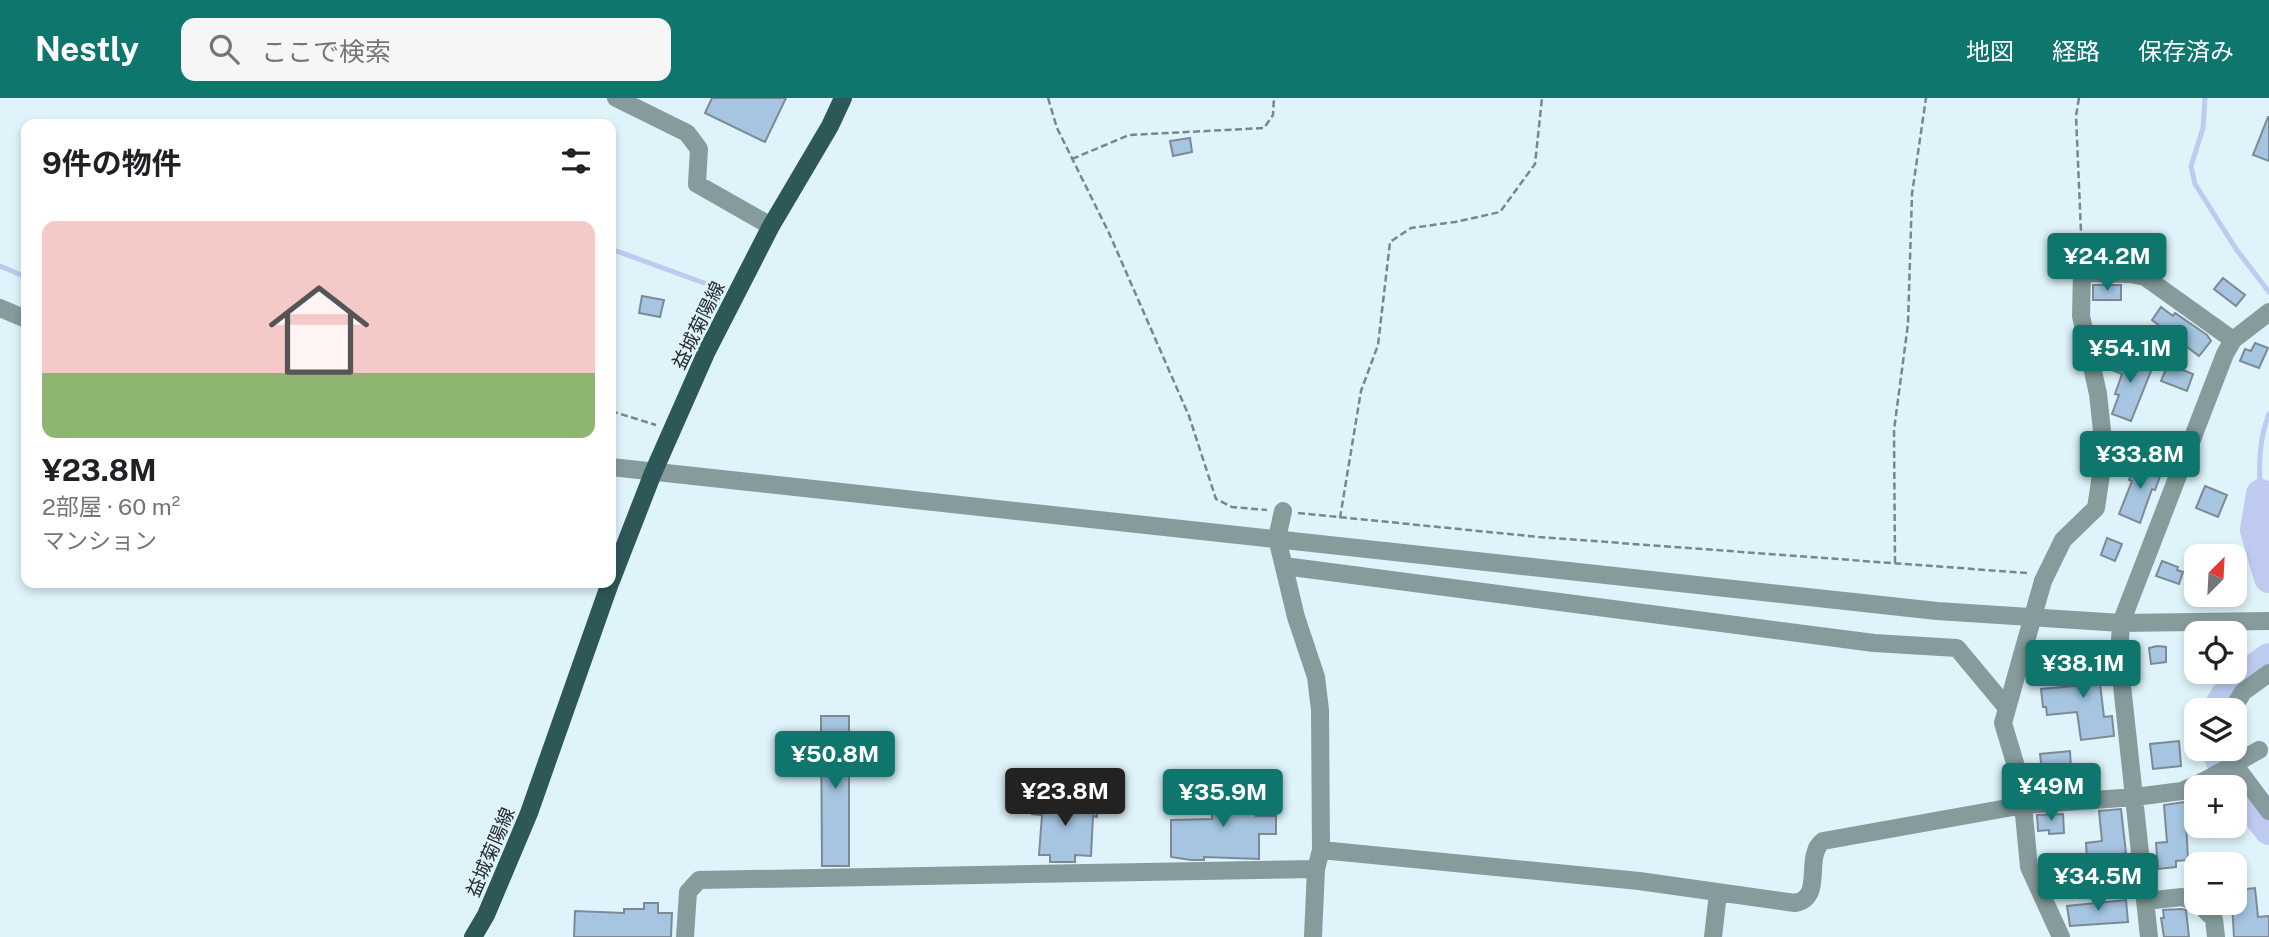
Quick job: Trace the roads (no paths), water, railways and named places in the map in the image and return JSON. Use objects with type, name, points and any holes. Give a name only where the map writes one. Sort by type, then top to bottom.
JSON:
[{"type":"main road","name":"益城菊陽線","points":[[616,567],[653,473],[706,353],[771,226],[830,126],[843,98]]},
{"type":"main road","name":"益城菊陽線","points":[[473,937],[486,915],[529,813],[608,588]]},
{"type":"street","points":[[616,98],[687,133],[699,149],[697,184],[771,226]]},
{"type":"street","points":[[2061,937],[2029,867],[2021,783],[2003,723],[2044,578],[2063,540],[2096,508],[2103,440],[2098,394],[2081,316],[2082,272],[2145,277],[2233,340]]},
{"type":"street","points":[[0,308],[21,317]]},
{"type":"street","points":[[2149,937],[2119,657],[2121,623],[2220,367],[2233,340],[2269,312]]},
{"type":"street","points":[[616,468],[1937,611],[2121,623],[2269,621]]},
{"type":"street","points":[[1283,511],[1277,538],[1296,617],[1316,677],[1319,699],[1321,850],[1316,869],[1313,937]]},
{"type":"street","points":[[1284,566],[1874,643],[1957,648],[2007,708]]},
{"type":"street","points":[[2239,698],[2243,692],[2269,673]]},
{"type":"street","points":[[1321,850],[1639,881],[1800,903],[1810,895],[1816,848],[1823,841],[2024,805],[2182,791],[2264,748]]},
{"type":"street","points":[[2234,761],[2269,811]]},
{"type":"street","points":[[685,937],[688,892],[699,880],[1316,869]]},
{"type":"street","points":[[1713,937],[1717,892]]},
{"type":"street","points":[[2145,901],[2184,898]]},
{"type":"street","points":[[2210,915],[2214,919],[2216,937]]},
{"type":"waterway","points":[[2205,98],[2203,128],[2191,166],[2195,184],[2236,249],[2269,292]]},
{"type":"waterway","points":[[616,251],[704,283]]},
{"type":"waterway","points":[[0,266],[21,275]]},
{"type":"waterway","points":[[2269,414],[2260,453],[2261,494],[2269,489]]},
{"type":"waterway","points":[[2261,494],[2255,530],[2269,578]]},
{"type":"waterway","points":[[2224,698],[2246,674],[2269,658]]},
{"type":"waterway","points":[[2221,761],[2231,782],[2269,830]]}]
